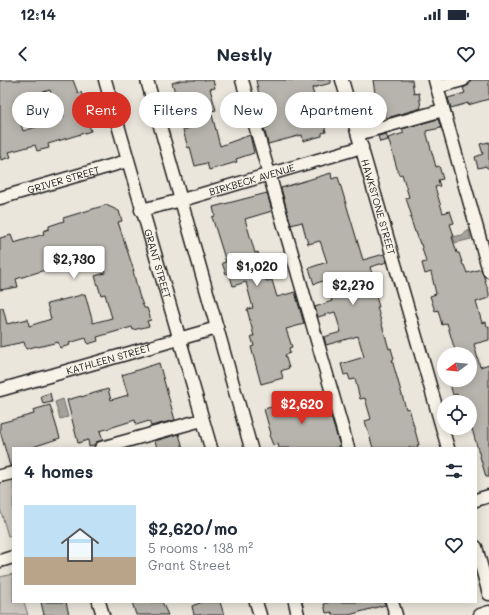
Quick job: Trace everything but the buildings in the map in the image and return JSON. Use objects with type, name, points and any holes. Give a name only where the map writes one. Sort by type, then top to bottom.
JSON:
[{"type":"street","name":"GRANT STREET","points":[[105,80],[141,210],[211,447]]},
{"type":"street","points":[[147,80],[251,447]]},
{"type":"street","points":[[242,80],[348,447]]},
{"type":"street","name":"HAWKSTONE STREET","points":[[342,80],[448,447]]},
{"type":"street","points":[[463,80],[436,84],[489,271]]},
{"type":"street","points":[[358,134],[443,110]]},
{"type":"street","name":"BIRKBECK AVENUE","points":[[141,210],[182,200],[362,147]]},
{"type":"street","name":"GRIVER STREET","points":[[0,198],[127,161]]},
{"type":"street","name":"KATHLEEN STREET","points":[[0,390],[217,328]]},
{"type":"street","points":[[105,447],[202,420]]},
{"type":"street","points":[[0,476],[12,473]]},
{"type":"street","points":[[477,500],[489,496]]},
{"type":"street","points":[[477,551],[489,594]]},
{"type":"street","points":[[0,561],[12,557]]},
{"type":"street","points":[[99,603],[103,615]]},
{"type":"street","points":[[256,603],[260,615]]},
{"type":"street","points":[[295,603],[298,615]]},
{"type":"street","points":[[392,603],[396,615]]},
{"type":"street","points":[[480,615],[489,612]]},
{"type":"shaded area","points":[[469,230],[471,239],[455,243],[453,237],[462,235]]},
{"type":"shaded area","points":[[63,399],[68,417],[60,419],[55,402]]},
{"type":"shaded area","points":[[12,478],[12,535],[8,536],[0,508],[0,481]]},
{"type":"shaded area","points":[[12,574],[12,603],[24,603],[28,615],[0,615],[0,577]]}]
